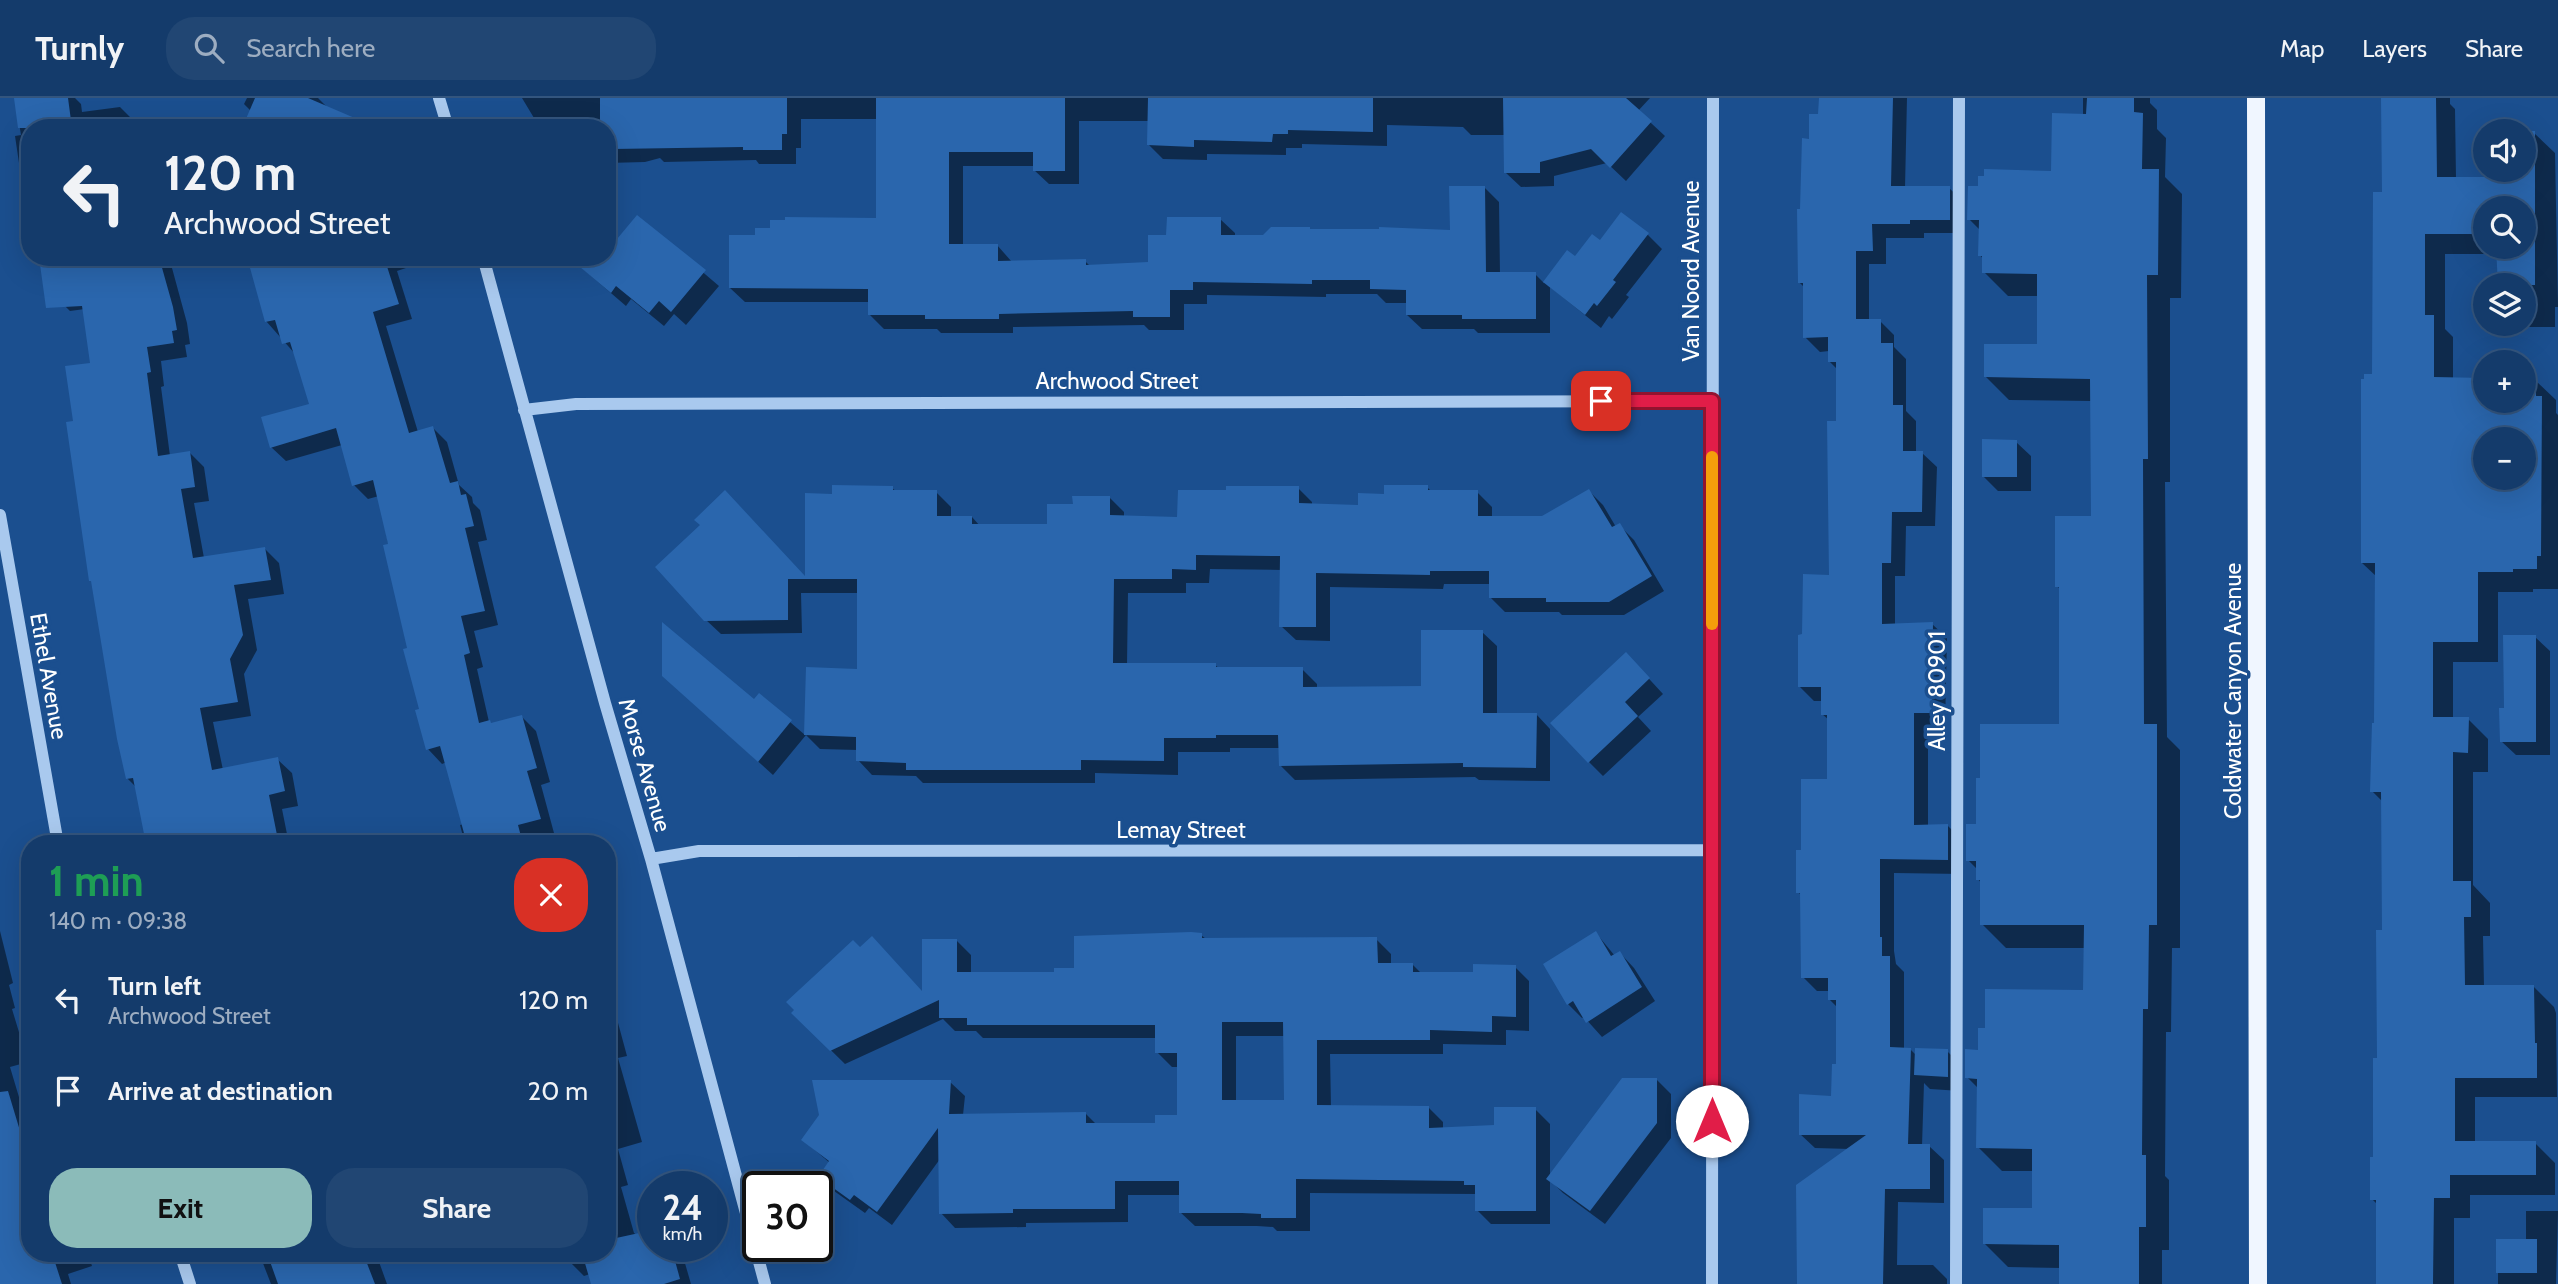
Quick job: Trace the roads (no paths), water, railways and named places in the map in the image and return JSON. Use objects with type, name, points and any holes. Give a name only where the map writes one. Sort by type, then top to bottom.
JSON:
[{"type":"main road","name":"Coldwater Canyon Avenue","points":[[2256,98],[2258,1284]]},
{"type":"street","points":[[439,98],[445,119]]},
{"type":"street","name":"Van Noord Avenue","points":[[1712,1284],[1713,98]]},
{"type":"street","name":"Alley 80901","points":[[1956,1284],[1959,98]]},
{"type":"street","name":"Morse Avenue","points":[[484,266],[605,703],[651,859],[765,1284]]},
{"type":"street","name":"Archwood Street","points":[[524,410],[576,404],[1712,401]]},
{"type":"street","name":"Ethel Avenue","points":[[0,515],[56,835]]},
{"type":"street","name":"Lemay Street","points":[[651,859],[699,851],[1712,850]]},
{"type":"street","points":[[183,1262],[190,1284]]}]
